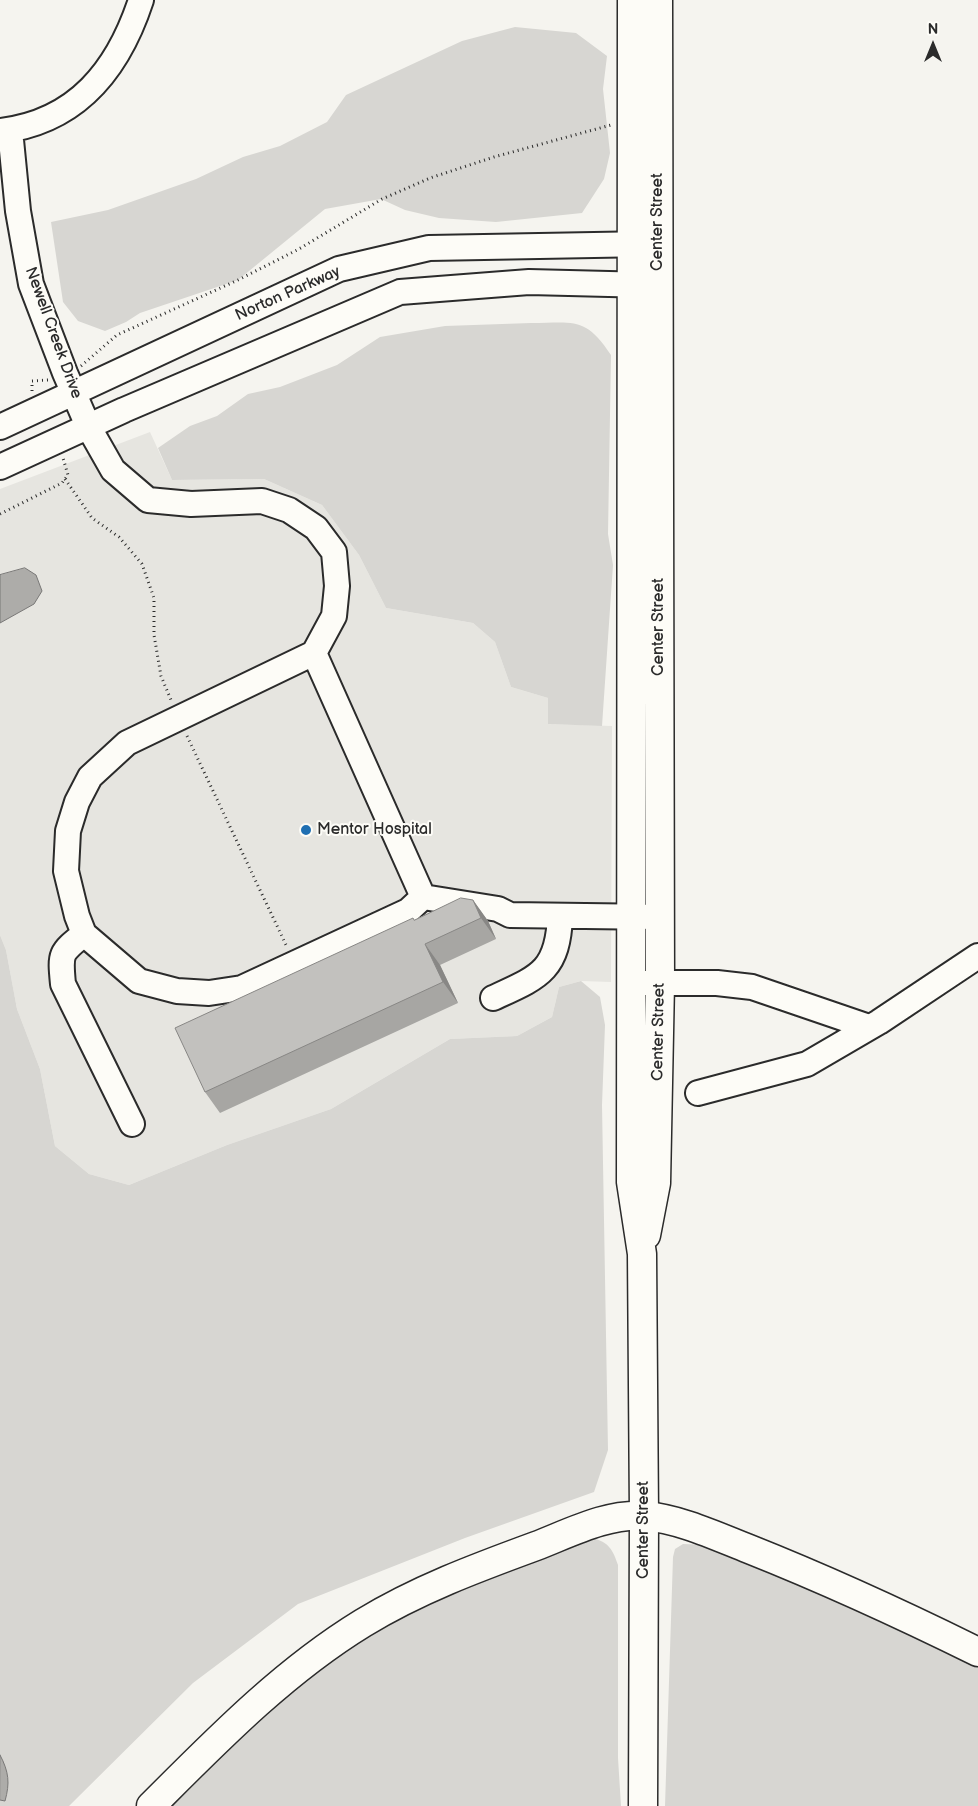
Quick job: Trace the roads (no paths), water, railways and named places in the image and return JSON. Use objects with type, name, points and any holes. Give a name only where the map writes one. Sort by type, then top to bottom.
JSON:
[{"type":"main road","name":"Center Street","points":[[632,0],[630,113],[645,244],[660,917],[656,1183],[642,1254]]},
{"type":"main road","name":"Center Street","points":[[645,244],[658,112],[658,0]]},
{"type":"main road","points":[[630,113],[658,112]]},
{"type":"main road","name":"Center Street","points":[[643,1806],[644,1516],[642,1254],[630,1182],[632,917],[646,284]]},
{"type":"main road","points":[[151,1806],[282,1682],[362,1624],[414,1595],[472,1569],[607,1519],[644,1516],[682,1525],[774,1559],[851,1592],[978,1652]]},
{"type":"street","points":[[5,130],[34,124],[58,114],[79,100],[96,84],[120,51],[141,0]]},
{"type":"street","name":"Newell Creek Drive","points":[[5,130],[32,284],[88,426],[113,470],[148,500],[191,504],[262,501],[289,510],[316,528],[334,552],[337,586],[334,616],[314,653]]},
{"type":"street","name":"Norton Parkway","points":[[0,427],[339,269],[429,248],[645,244]]},
{"type":"street","points":[[0,467],[88,426],[400,292],[529,282],[646,284]]},
{"type":"street","points":[[314,653],[423,897],[408,911],[242,988],[209,993],[177,991],[139,981],[84,934],[66,871],[68,831],[77,802],[90,777],[127,743],[314,653]]},
{"type":"street","points":[[423,897],[498,909],[510,915],[660,917]]},
{"type":"street","points":[[493,998],[531,981],[543,971],[554,955],[559,939],[560,916]]},
{"type":"street","points":[[84,934],[64,950],[60,962],[63,984],[132,1124]]},
{"type":"street","points":[[698,1093],[807,1064],[869,1027],[978,956]]},
{"type":"street","points":[[632,983],[717,983],[752,987],[869,1027]]},
{"type":"place","name":"Mentor Hospital","points":[[306,830]]}]
